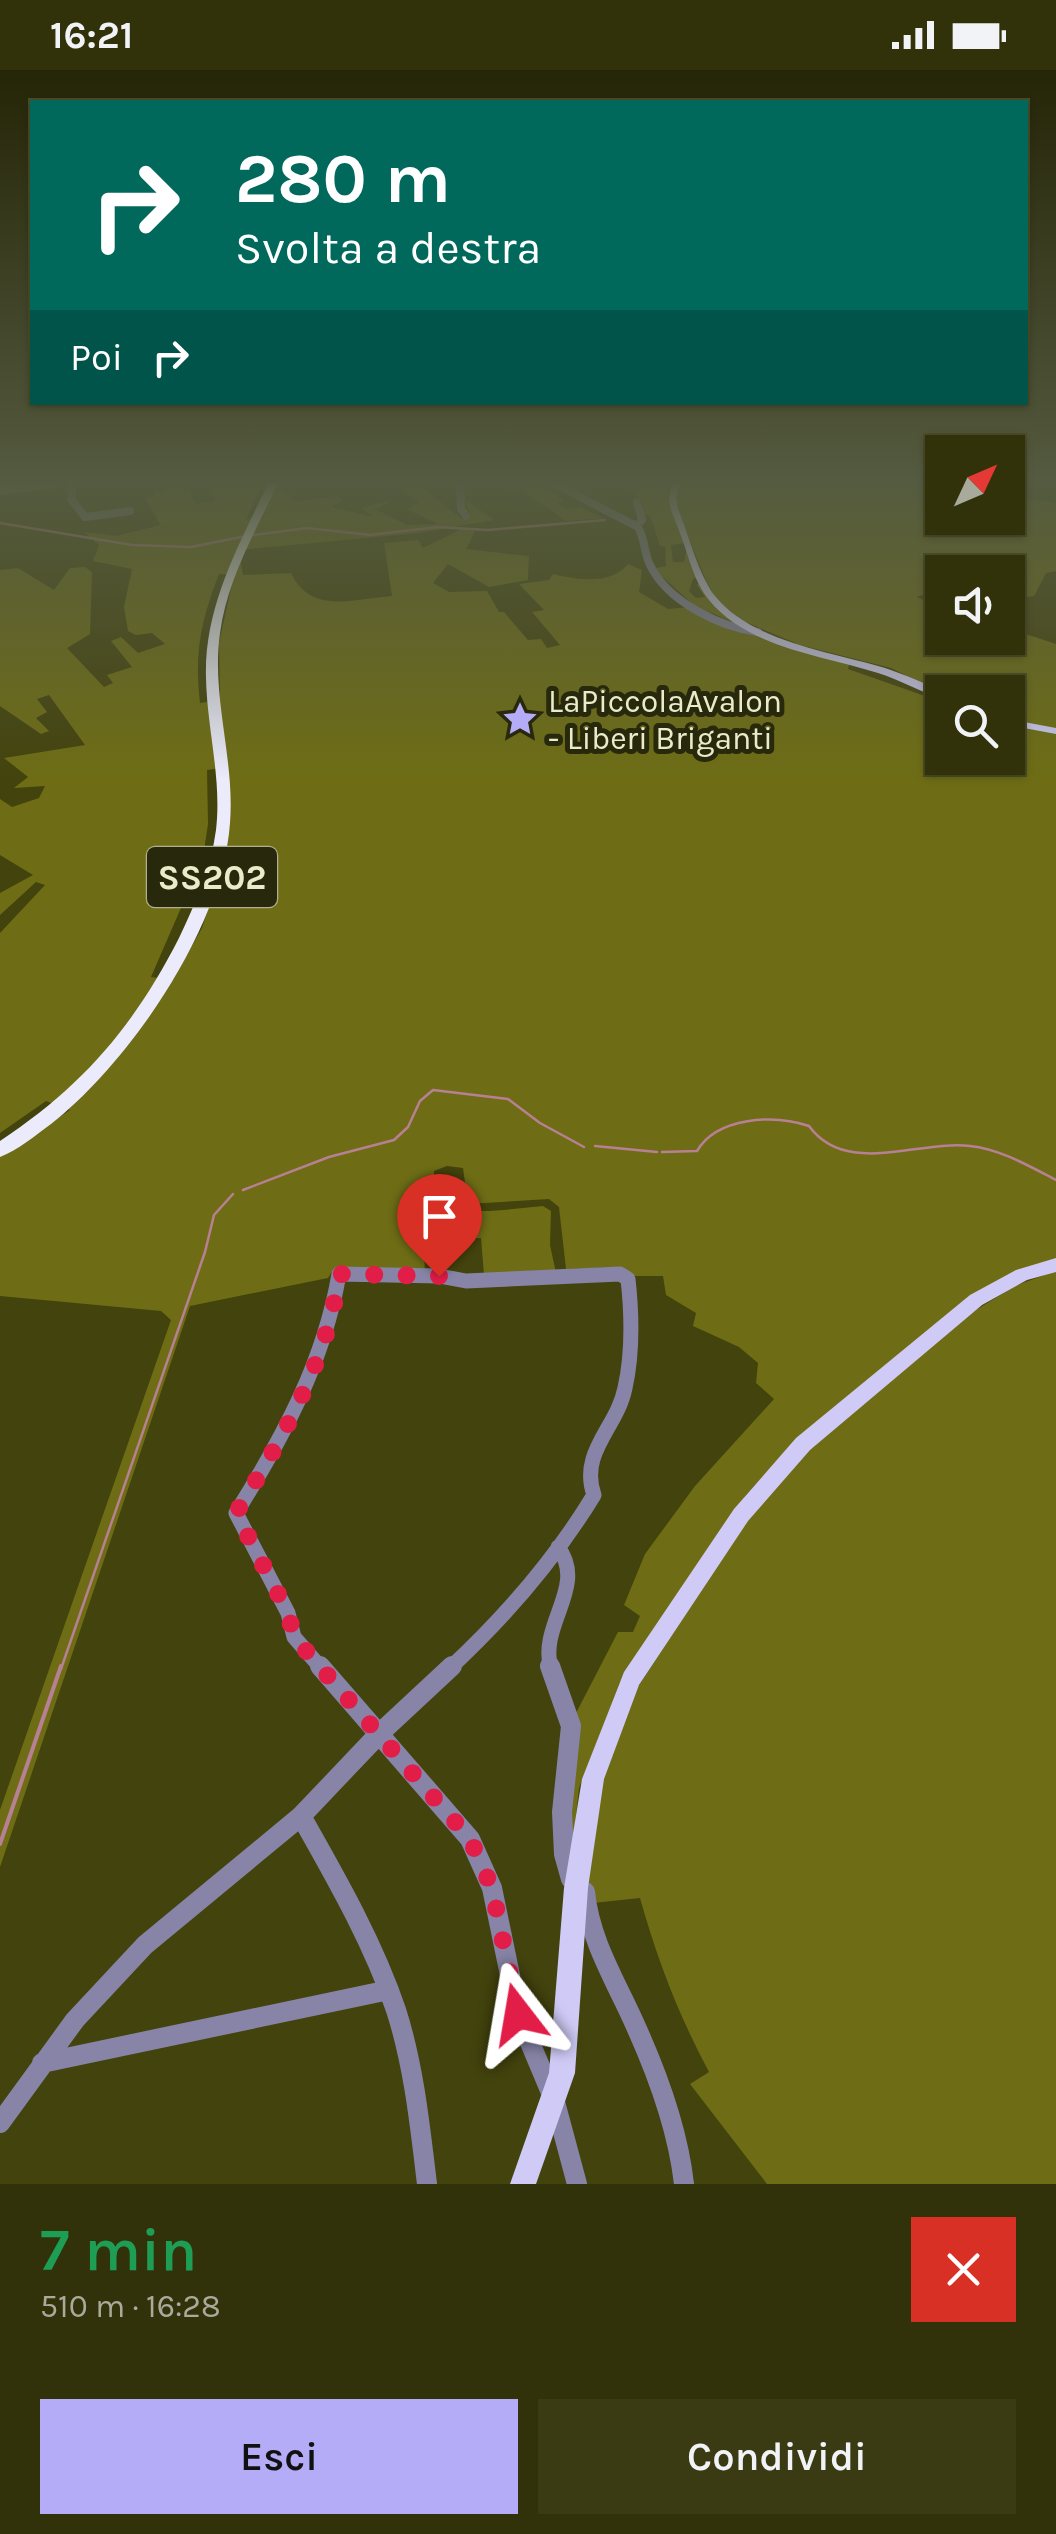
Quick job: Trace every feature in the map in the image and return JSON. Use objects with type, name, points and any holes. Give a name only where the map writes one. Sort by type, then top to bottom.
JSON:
[{"type":"highway","name":"SS202","points":[[0,1150],[58,1106],[129,1041],[161,978],[206,867],[217,768],[205,637],[223,583]]},
{"type":"highway","name":"SS202","points":[[0,1140],[58,1106]]},
{"type":"main road","points":[[703,583],[728,614],[758,632],[888,670],[925,688]]},
{"type":"main road","points":[[1025,725],[1056,731]]},
{"type":"main road","points":[[524,2184],[562,2073],[576,1888],[593,1779],[631,1679],[766,1482],[803,1444],[958,1314],[1022,1276],[1056,1264]]},
{"type":"street","points":[[664,583],[706,614],[758,632]]},
{"type":"street","points":[[0,2123],[75,2020],[145,1946],[301,1816],[379,1734],[479,1641],[558,1547],[594,1495],[587,1470],[593,1450],[619,1409],[625,1390],[632,1306],[628,1279],[620,1274],[466,1281],[439,1276],[339,1274],[335,1306],[312,1371],[266,1466],[236,1513],[288,1613],[290,1631],[379,1734],[450,1812],[470,1839],[487,1873],[518,2014],[555,2102],[577,2184]]},
{"type":"street","points":[[558,1547],[571,1569],[568,1593],[548,1634],[546,1654],[571,1720],[564,1776],[564,1854],[576,1888],[584,1891],[588,1924],[639,2032],[679,2140],[684,2184]]},
{"type":"street","points":[[301,1816],[340,1885],[389,1990],[413,2087],[427,2184]]},
{"type":"street","points":[[42,2063],[389,1990]]},
{"type":"shaded area","points":[[0,583],[42,583],[54,590],[59,583],[92,583],[90,634],[67,648],[104,687],[113,683],[107,675],[132,667],[111,641],[121,637],[138,653],[165,644],[152,633],[136,635],[128,631],[124,607],[129,583],[216,583],[200,637],[200,703],[220,700],[219,643],[232,583],[297,583],[310,595],[334,601],[392,596],[390,583],[433,583],[449,592],[487,591],[499,612],[504,612],[528,640],[541,639],[547,648],[560,645],[532,612],[544,610],[519,584],[640,583],[639,592],[668,609],[690,607],[766,637],[850,661],[848,669],[925,696],[925,775],[1025,775],[1025,727],[1056,733],[1056,1260],[1019,1271],[781,1456],[746,1495],[620,1682],[579,1788],[572,1852],[569,1806],[575,1715],[618,1632],[633,1632],[640,1616],[624,1605],[645,1554],[695,1486],[774,1399],[756,1383],[758,1363],[739,1347],[693,1326],[696,1313],[666,1295],[663,1276],[635,1276],[618,1267],[566,1269],[559,1207],[549,1199],[468,1204],[463,1168],[447,1166],[434,1171],[434,1200],[447,1206],[474,1211],[543,1206],[551,1211],[550,1245],[556,1273],[484,1275],[481,1238],[446,1239],[424,1254],[425,1272],[333,1270],[328,1278],[190,1306],[0,1867],[0,1810],[171,1320],[161,1311],[0,1296],[0,1156],[70,1110],[46,1101],[0,1133],[0,933],[45,885],[36,882],[0,915],[0,893],[33,875],[0,855],[0,799],[12,807],[39,798],[45,786],[14,788],[28,777],[4,758],[85,745],[49,695],[37,699],[47,712],[36,718],[49,731],[41,734],[0,706]],"holes":[[[228,767],[229,819],[223,861],[202,928],[173,980],[151,977],[203,857],[208,824],[207,770]]]},
{"type":"shaded area","points":[[481,583],[513,583],[489,587]]},
{"type":"shaded area","points":[[669,583],[692,583],[689,591],[696,598],[705,597],[697,585],[701,583],[703,589],[749,629],[695,606]]},
{"type":"shaded area","points":[[707,583],[925,583],[925,594],[916,597],[925,600],[925,655],[1025,655],[1025,634],[1056,644],[1056,729],[1025,723],[1025,675],[925,675],[925,685],[891,668],[800,645],[741,620],[718,601]]},
{"type":"shaded area","points":[[1025,583],[1041,583],[1034,596],[1025,597]]},
{"type":"shaded area","points":[[1056,1271],[1056,2184],[767,2184],[690,2084],[709,2072],[670,1987],[640,1898],[593,1903],[586,1877],[597,1800],[612,1744],[632,1696],[753,1511],[813,1443],[961,1319],[1017,1285]]},
{"type":"waterway","points":[[243,1190],[329,1157],[394,1140],[408,1127],[420,1101],[433,1090],[508,1099],[540,1123],[584,1147]]},
{"type":"waterway","points":[[662,1152],[697,1151],[718,1131],[732,1125],[780,1120],[809,1126],[824,1141],[842,1150],[884,1153],[970,1146],[1003,1154],[1056,1180]]},
{"type":"waterway","points":[[595,1146],[657,1152]]},
{"type":"waterway","points":[[61,1669],[205,1252],[214,1215],[233,1194]]},
{"type":"waterway","points":[[0,1844],[61,1666]]},
{"type":"place","name":"LaPiccolaAvalon - Liberi Briganti","points":[[520,719]]},
{"type":"route","points":[[439,1276],[339,1274],[335,1306],[312,1371],[266,1466],[236,1513],[288,1613],[294,1637],[470,1839],[492,1888],[518,2014]]}]
